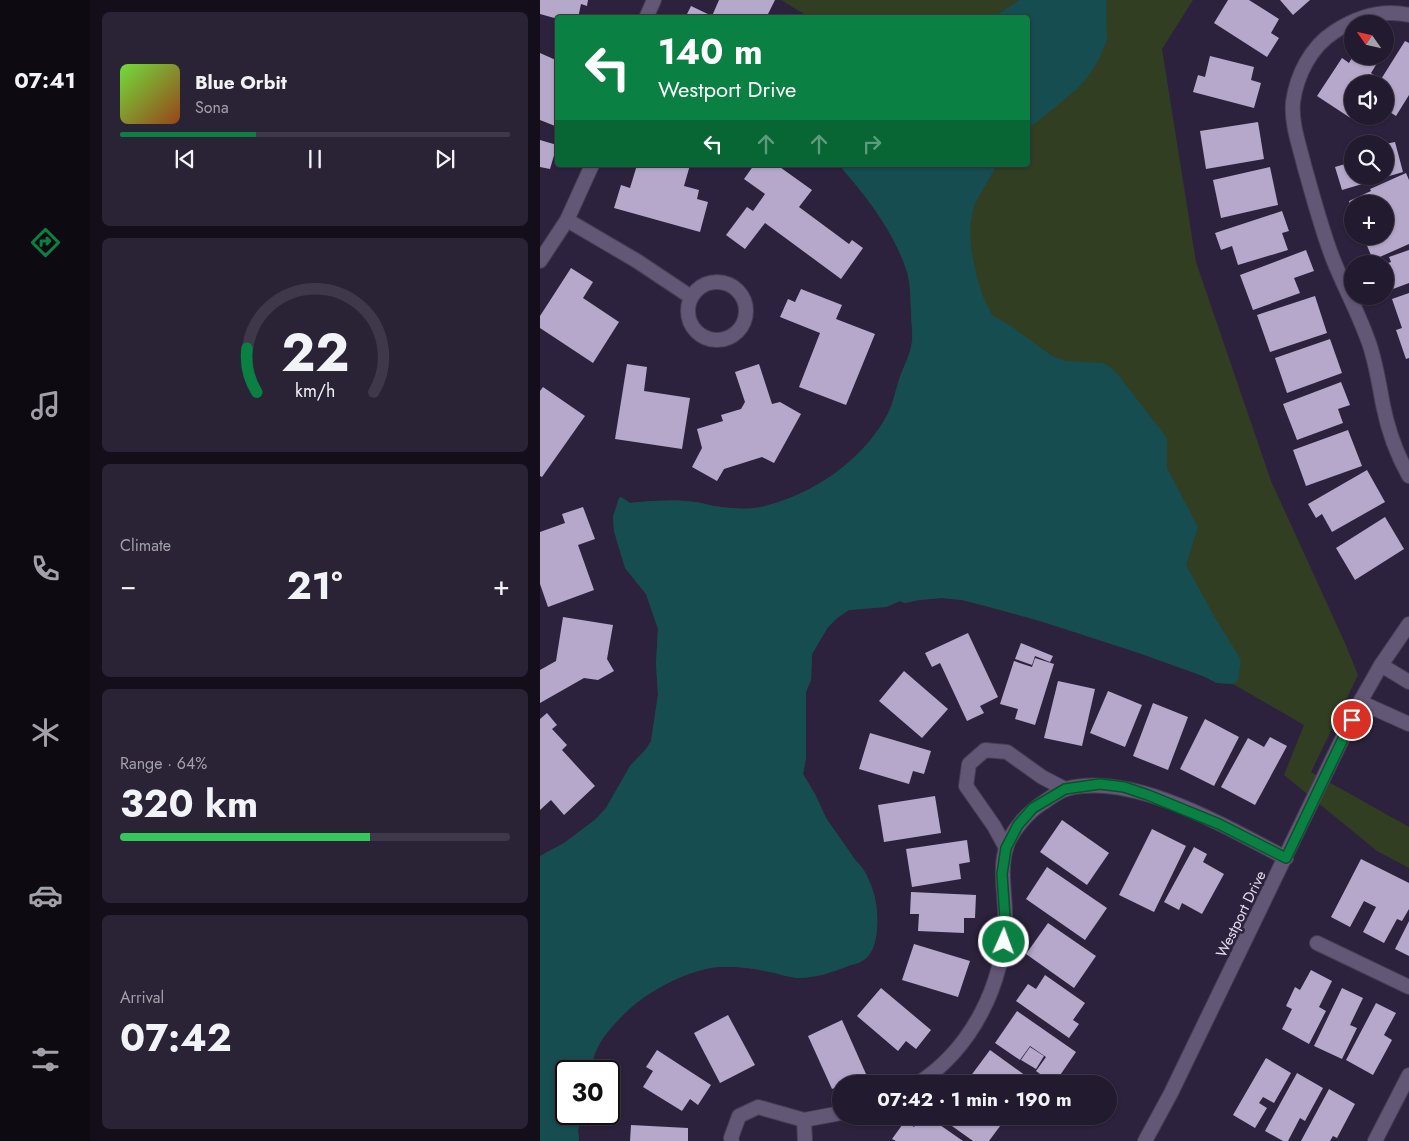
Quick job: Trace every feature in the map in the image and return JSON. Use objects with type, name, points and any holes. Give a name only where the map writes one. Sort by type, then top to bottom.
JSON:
[{"type":"street","points":[[647,15],[654,0]]},
{"type":"street","points":[[1409,15],[1395,12],[1373,14],[1348,23],[1326,37],[1310,55],[1300,76],[1293,102],[1294,127],[1315,204],[1333,258],[1375,359],[1383,407],[1395,448],[1409,476]]},
{"type":"street","points":[[540,261],[567,220],[591,167]]},
{"type":"street","points":[[567,220],[692,297]]},
{"type":"street","points":[[716,282],[731,285],[740,292],[746,307],[743,327],[730,338],[720,341],[706,339],[697,334],[690,324],[688,314],[688,307],[692,297],[697,290],[706,284],[716,282]]},
{"type":"street","name":"Westport Drive","points":[[1145,1141],[1171,1093],[1360,702],[1381,665],[1409,624]]},
{"type":"street","points":[[1381,665],[1409,682]]},
{"type":"street","points":[[1360,702],[1409,724]]},
{"type":"street","points":[[1006,848],[994,826],[966,786],[969,764],[985,750],[1007,752],[1042,777],[1065,789]]},
{"type":"street","points":[[929,1075],[957,1048],[984,1010],[992,990],[1001,964],[1004,942],[1005,918],[1002,874],[1006,848],[1018,825],[1033,808],[1065,789],[1100,784],[1124,787],[1219,824],[1286,858]]},
{"type":"street","points":[[1317,943],[1409,987]]},
{"type":"street","points":[[1376,1141],[1409,1075]]},
{"type":"street","points":[[732,1141],[731,1138],[739,1116],[758,1107],[804,1120],[832,1115]]},
{"type":"street","points":[[804,1120],[806,1141]]},
{"type":"shaded area","points":[[781,0],[1193,0],[1162,49],[1196,262],[1271,481],[1358,675],[1311,772],[1409,827],[1409,868],[1377,851],[1284,775],[1304,725],[1233,684],[1217,683],[1203,676],[1136,652],[1040,621],[962,600],[942,598],[905,603],[900,601],[886,607],[849,610],[828,627],[812,654],[811,680],[806,692],[806,758],[803,774],[826,818],[860,865],[871,885],[877,907],[877,933],[871,952],[859,963],[817,976],[797,978],[754,969],[718,967],[693,973],[666,984],[631,1007],[622,1016],[601,1041],[594,1060],[555,1060],[555,1125],[579,1125],[579,1141],[540,1141],[540,856],[564,843],[596,819],[606,808],[630,766],[651,741],[658,695],[656,663],[658,629],[646,594],[625,568],[614,531],[613,517],[619,498],[621,497],[630,503],[678,501],[737,508],[765,506],[783,501],[817,485],[849,462],[875,435],[888,414],[911,346],[909,280],[894,241],[886,227],[869,201],[841,167],[1030,167],[1030,15],[806,15]]},
{"type":"shaded area","points":[[1020,0],[1106,0],[1107,40],[1098,61],[1087,78],[1076,90],[1030,127],[1030,15],[996,15]]},
{"type":"shaded area","points":[[841,167],[996,167],[974,205],[970,226],[971,249],[984,299],[992,315],[1011,326],[1052,356],[1066,361],[1104,363],[1116,372],[1167,438],[1167,468],[1198,527],[1186,565],[1241,660],[1238,680],[1233,684],[1217,683],[1203,676],[1136,652],[1040,621],[962,600],[942,598],[905,603],[900,601],[886,607],[849,610],[828,627],[812,654],[811,680],[806,692],[806,758],[803,774],[826,818],[860,865],[871,885],[877,907],[877,933],[871,952],[859,963],[817,976],[797,978],[754,969],[718,967],[693,973],[666,984],[631,1007],[622,1016],[601,1041],[594,1060],[555,1060],[555,1125],[579,1125],[579,1141],[540,1141],[540,856],[564,843],[596,819],[606,808],[630,766],[651,741],[658,695],[656,663],[658,629],[646,594],[625,568],[614,531],[613,517],[619,498],[621,497],[630,503],[678,501],[744,509],[759,508],[783,501],[817,485],[849,462],[875,435],[890,409],[912,341],[908,274],[894,241],[878,214]]},
{"type":"building","points":[[540,0],[588,0],[587,6],[581,4],[579,15],[555,15],[555,18],[540,14]]},
{"type":"building","points":[[719,0],[775,0],[768,15],[712,15]]},
{"type":"building","points":[[1228,0],[1249,0],[1279,19],[1271,33],[1279,38],[1267,57],[1214,23]]},
{"type":"building","points":[[1280,0],[1310,0],[1293,15]]},
{"type":"building","points":[[691,6],[710,15],[686,15]]},
{"type":"building","points":[[1405,41],[1409,43],[1409,95],[1396,116],[1394,115],[1394,75],[1384,75],[1390,65],[1394,65],[1394,59]]},
{"type":"building","points":[[540,53],[555,60],[555,126],[540,120]]},
{"type":"building","points":[[1210,56],[1254,67],[1251,80],[1261,83],[1254,108],[1193,92],[1198,75],[1205,77]]},
{"type":"building","points":[[1342,58],[1344,59],[1344,65],[1376,65],[1371,73],[1374,75],[1344,75],[1344,114],[1317,96]]},
{"type":"building","points":[[1258,122],[1264,159],[1206,169],[1200,131]]},
{"type":"building","points":[[540,140],[555,144],[550,169],[540,167]]},
{"type":"building","points":[[1394,142],[1403,172],[1394,175]]},
{"type":"building","points":[[1344,164],[1344,185],[1359,185],[1342,190],[1335,167]]},
{"type":"building","points":[[636,167],[689,167],[684,186],[699,190],[697,199],[708,202],[700,232],[614,208],[621,185],[630,188]]},
{"type":"building","points":[[753,167],[780,167],[812,190],[799,207],[849,244],[852,240],[863,248],[841,279],[765,223],[745,249],[726,235],[747,207],[753,211],[765,194],[744,179]]},
{"type":"building","points":[[1270,167],[1278,205],[1221,218],[1213,180]]},
{"type":"building","points":[[1406,173],[1409,180],[1409,244],[1384,255],[1371,255],[1367,245],[1394,245],[1394,195],[1362,195],[1379,185],[1394,185],[1394,178]]},
{"type":"building","points":[[1282,211],[1289,231],[1282,233],[1288,250],[1238,265],[1232,246],[1221,250],[1215,233]]},
{"type":"building","points":[[1306,250],[1314,271],[1294,278],[1300,293],[1253,310],[1240,275]]},
{"type":"building","points":[[1409,250],[1409,283],[1394,289],[1394,255]]},
{"type":"building","points":[[571,268],[593,282],[583,298],[619,322],[593,363],[540,328],[540,316]]},
{"type":"building","points":[[801,289],[842,305],[836,319],[875,334],[846,405],[799,387],[820,333],[780,317],[788,299],[795,302]]},
{"type":"building","points":[[1409,293],[1409,358],[1406,359],[1396,330],[1402,328],[1394,305],[1394,298]]},
{"type":"building","points":[[1315,296],[1327,333],[1270,352],[1257,315]]},
{"type":"building","points":[[1330,339],[1342,373],[1287,393],[1275,358]]},
{"type":"building","points":[[627,364],[647,367],[644,391],[690,398],[682,449],[615,439]]},
{"type":"building","points":[[759,364],[772,404],[780,402],[801,414],[774,463],[762,457],[724,469],[717,481],[692,467],[702,448],[697,429],[723,421],[721,415],[741,409],[745,402],[735,372]]},
{"type":"building","points":[[1341,382],[1350,405],[1338,409],[1343,423],[1297,440],[1283,404]]},
{"type":"building","points":[[543,387],[585,416],[542,477],[540,476],[540,391]]},
{"type":"building","points":[[1348,430],[1362,466],[1306,486],[1293,450]]},
{"type":"building","points":[[1367,470],[1385,502],[1332,532],[1322,514],[1316,518],[1308,504]]},
{"type":"building","points":[[583,507],[595,539],[578,545],[594,590],[548,607],[540,584],[540,532],[565,523],[562,514]]},
{"type":"building","points":[[1385,517],[1404,549],[1355,580],[1336,548]]},
{"type":"building","points":[[563,617],[613,625],[607,659],[614,671],[598,680],[584,678],[540,703],[540,670],[556,661]]},
{"type":"building","points":[[968,633],[998,697],[980,706],[984,713],[967,721],[940,663],[932,667],[925,653]]},
{"type":"building","points":[[1021,643],[1053,656],[1050,662],[1035,656],[1032,665],[1015,659]]},
{"type":"building","points":[[1035,658],[1054,664],[1035,725],[1015,719],[1018,709],[1000,704],[1014,661],[1032,667]]},
{"type":"building","points":[[904,671],[948,709],[922,738],[879,701]]},
{"type":"building","points":[[1058,681],[1095,689],[1082,746],[1044,738]]},
{"type":"building","points":[[1108,691],[1142,705],[1125,747],[1090,733]]},
{"type":"building","points":[[1153,703],[1188,717],[1168,770],[1133,756]]},
{"type":"building","points":[[547,713],[557,725],[552,729],[567,745],[562,750],[595,786],[564,815],[551,800],[540,810],[540,719]]},
{"type":"building","points":[[1205,719],[1239,737],[1214,786],[1180,769]]},
{"type":"building","points":[[870,733],[931,751],[924,774],[913,771],[909,784],[859,769]]},
{"type":"building","points":[[1270,737],[1287,746],[1255,805],[1221,787],[1248,738],[1264,747]]},
{"type":"building","points":[[935,796],[941,833],[884,842],[878,805]]},
{"type":"building","points":[[1062,820],[1109,853],[1087,885],[1040,852]]},
{"type":"building","points":[[1152,829],[1186,846],[1154,912],[1119,895]]},
{"type":"building","points":[[967,840],[970,862],[959,864],[961,879],[912,887],[906,849]]},
{"type":"building","points":[[1194,847],[1207,854],[1203,862],[1224,874],[1202,914],[1182,903],[1179,910],[1164,902]]},
{"type":"building","points":[[1361,859],[1409,883],[1409,909],[1402,921],[1397,919],[1384,943],[1363,932],[1376,907],[1364,901],[1350,927],[1331,917]]},
{"type":"building","points":[[1047,867],[1107,908],[1085,940],[1026,899]]},
{"type":"building","points":[[911,892],[976,895],[975,918],[964,918],[964,933],[918,931],[919,914],[910,914]]},
{"type":"building","points":[[1409,921],[1409,956],[1395,949]]},
{"type":"building","points":[[1048,923],[1096,956],[1074,988],[1026,954]]},
{"type":"building","points":[[914,944],[970,961],[958,997],[902,980]]},
{"type":"building","points":[[1311,970],[1332,981],[1319,1007],[1326,1011],[1309,1044],[1282,1029],[1292,1009],[1286,1006],[1295,987],[1300,990]]},
{"type":"building","points":[[1045,975],[1085,1003],[1073,1020],[1079,1024],[1069,1038],[1016,1001],[1028,984],[1036,989]]},
{"type":"building","points":[[881,988],[931,1030],[916,1049],[906,1041],[898,1051],[857,1016]]},
{"type":"building","points":[[1342,988],[1363,998],[1350,1025],[1357,1028],[1342,1059],[1314,1046]]},
{"type":"building","points":[[1376,1003],[1396,1013],[1384,1035],[1392,1040],[1373,1075],[1346,1060]]},
{"type":"building","points":[[1017,1011],[1076,1052],[1060,1075],[1042,1075],[1036,1071],[1046,1057],[1030,1046],[1020,1060],[995,1043]]},
{"type":"building","points":[[728,1015],[755,1065],[720,1083],[694,1033]]},
{"type":"building","points":[[842,1020],[866,1074],[832,1075],[832,1089],[808,1036]]},
{"type":"building","points":[[1030,1047],[1044,1056],[1036,1069],[1021,1060]]},
{"type":"building","points":[[657,1050],[711,1085],[698,1105],[690,1099],[682,1111],[643,1087],[653,1071],[646,1067]]},
{"type":"building","points":[[990,1050],[1025,1075],[971,1075]]},
{"type":"building","points":[[1266,1058],[1291,1073],[1274,1103],[1263,1097],[1259,1103],[1267,1108],[1255,1128],[1233,1115]]},
{"type":"building","points":[[1297,1073],[1323,1088],[1305,1121],[1300,1118],[1288,1141],[1283,1141],[1265,1131]]},
{"type":"building","points":[[1329,1089],[1355,1104],[1337,1138],[1333,1136],[1330,1141],[1301,1141]]},
{"type":"building","points":[[631,1125],[688,1128],[688,1141],[630,1141]]},
{"type":"building","points":[[902,1125],[914,1127],[915,1125],[940,1125],[963,1141],[896,1141],[892,1139]]},
{"type":"building","points":[[951,1125],[1001,1125],[989,1141],[973,1141]]},
{"type":"route","points":[[1004,942],[1005,918],[1002,874],[1006,848],[1018,825],[1033,808],[1065,789],[1100,784],[1124,787],[1172,804],[1219,824],[1286,858],[1352,720]]}]
